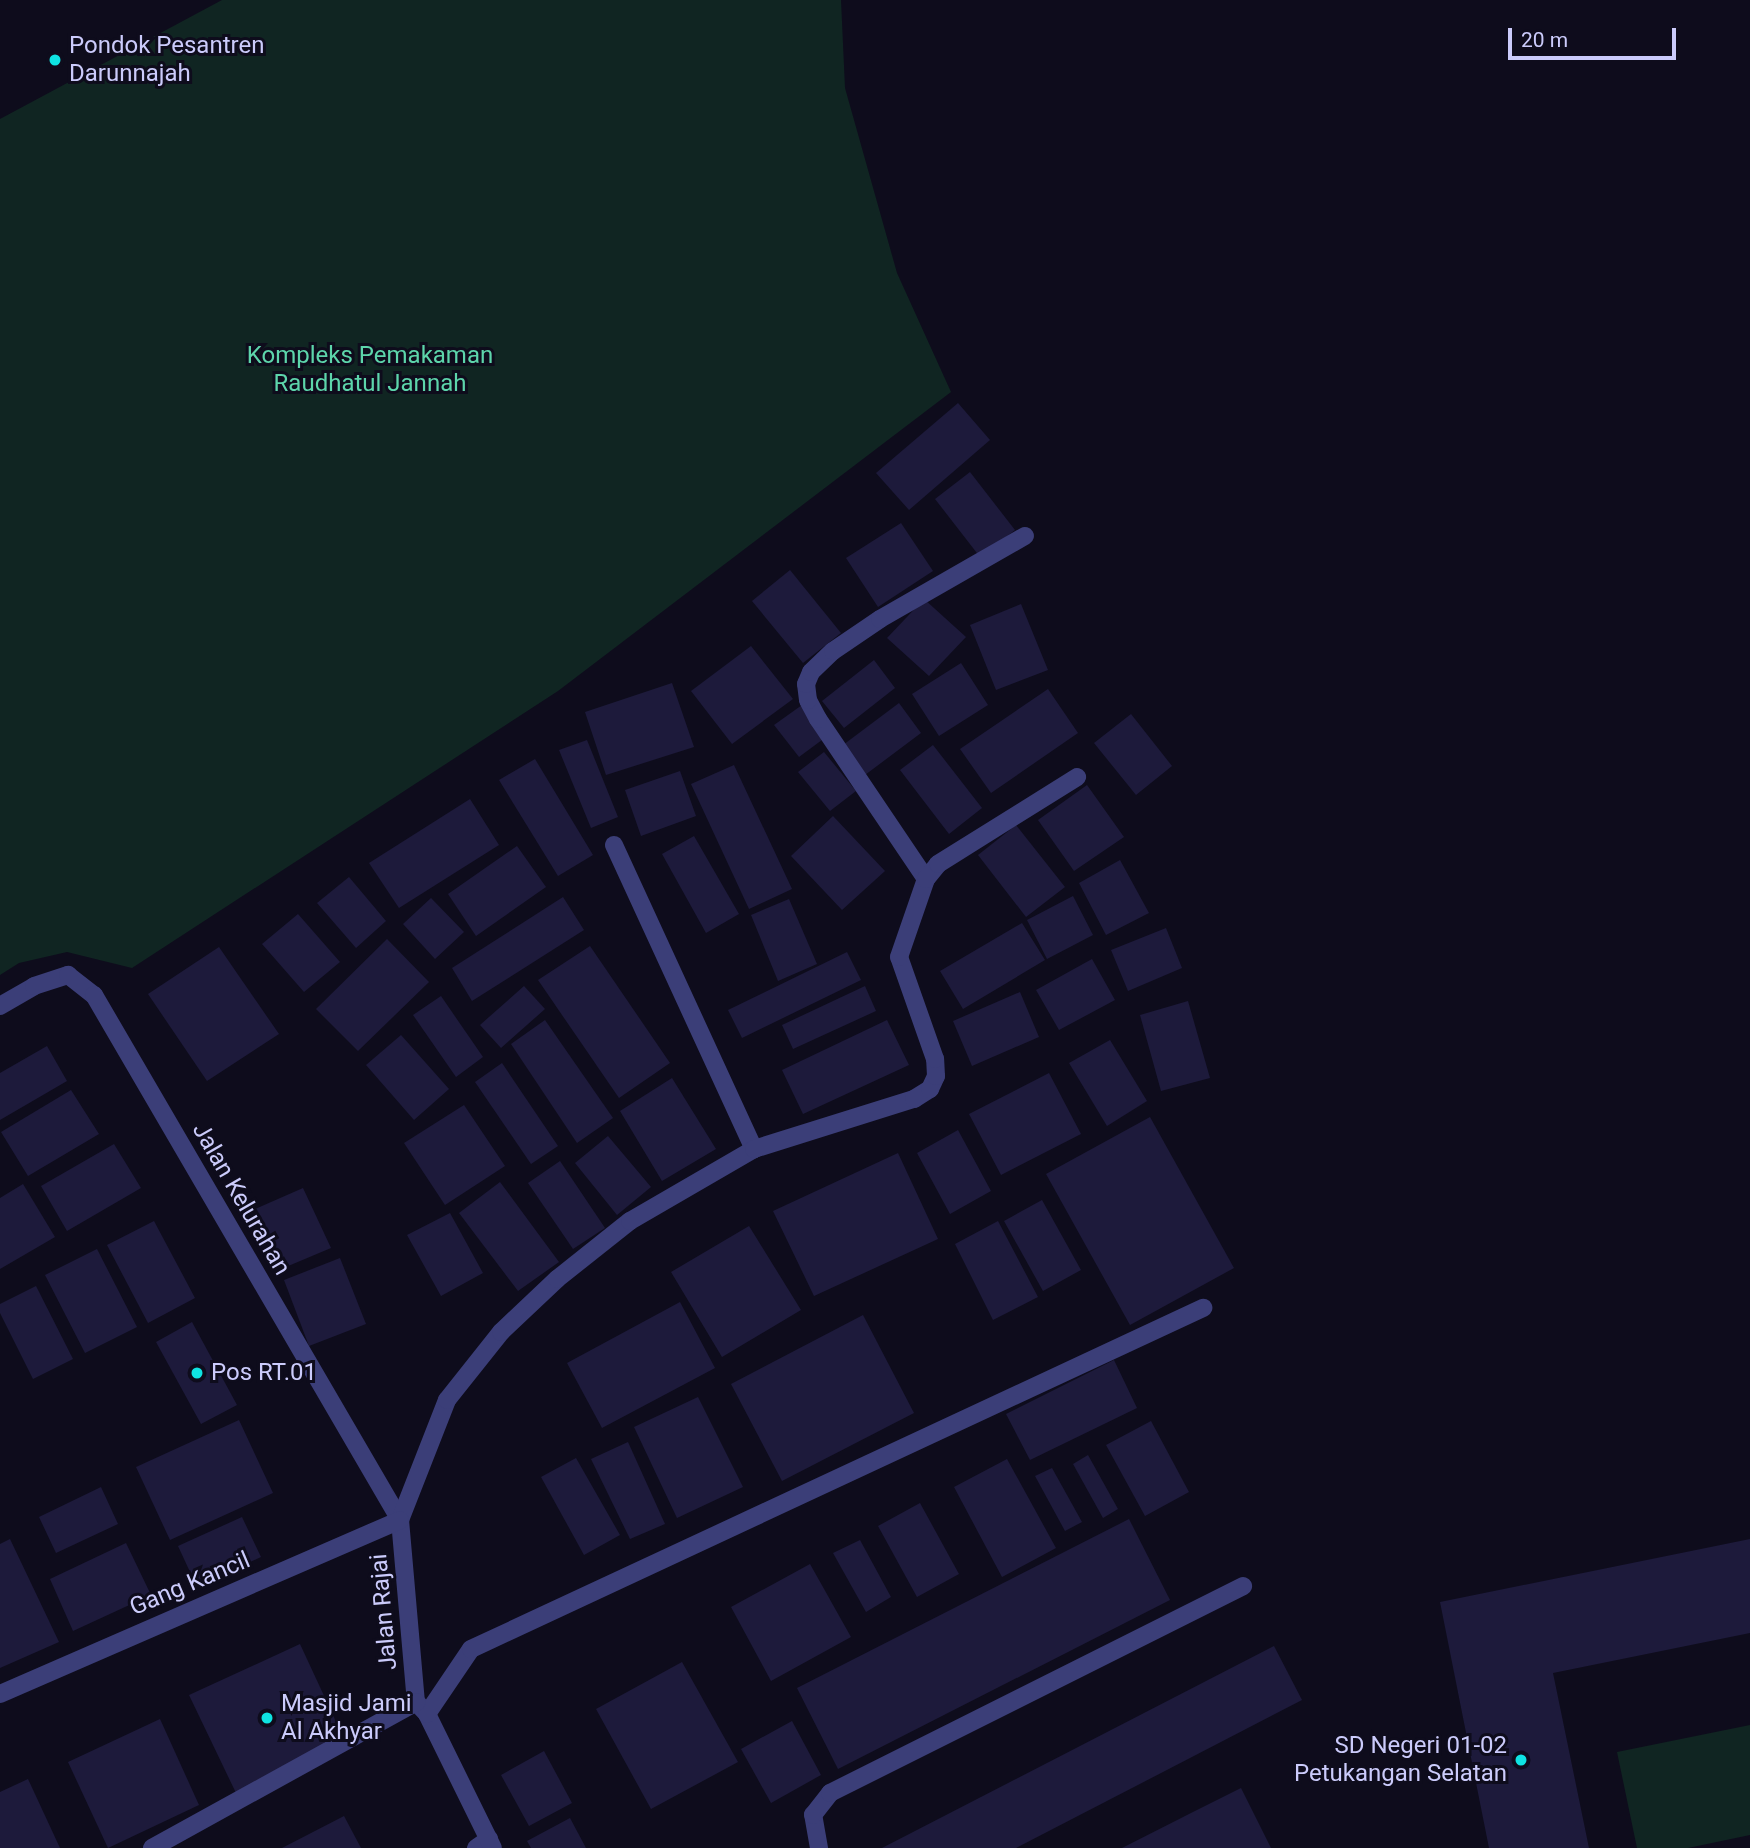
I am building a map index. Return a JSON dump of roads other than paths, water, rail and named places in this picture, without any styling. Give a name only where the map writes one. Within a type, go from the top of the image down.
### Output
[{"type":"street","points":[[926,879],[818,719],[808,700],[806,684],[811,672],[833,651],[861,632],[1025,536]]},
{"type":"street","points":[[400,1520],[447,1400],[501,1332],[556,1279],[630,1221],[754,1149],[914,1099],[930,1089],[936,1076],[935,1059],[899,957],[926,879],[938,864],[1077,777]]},
{"type":"street","points":[[614,845],[754,1149]]},
{"type":"street","name":"Jalan Kelurahan","points":[[0,1006],[34,986],[68,975],[94,995],[400,1520]]},
{"type":"street","points":[[152,1848],[421,1708],[471,1649],[1203,1308]]},
{"type":"street","name":"Gang Kancil","points":[[0,1694],[400,1520]]},
{"type":"street","name":"Jalan Rajai","points":[[400,1520],[421,1708],[486,1845]]},
{"type":"street","points":[[819,1848],[813,1815],[830,1793],[1243,1586]]},
{"type":"place","name":"Pondok Pesantren Darunnajah","points":[[55,60]]},
{"type":"place","name":"Pos RT.01","points":[[197,1373]]},
{"type":"place","name":"Masjid Jami Al Akhyar","points":[[267,1718]]},
{"type":"place","name":"SD Negeri 01-02 Petukangan Selatan","points":[[1521,1760]]},
{"type":"park label","name":"Kompleks Pemakaman Raudhatul Jannah","points":[[370,370]]}]
